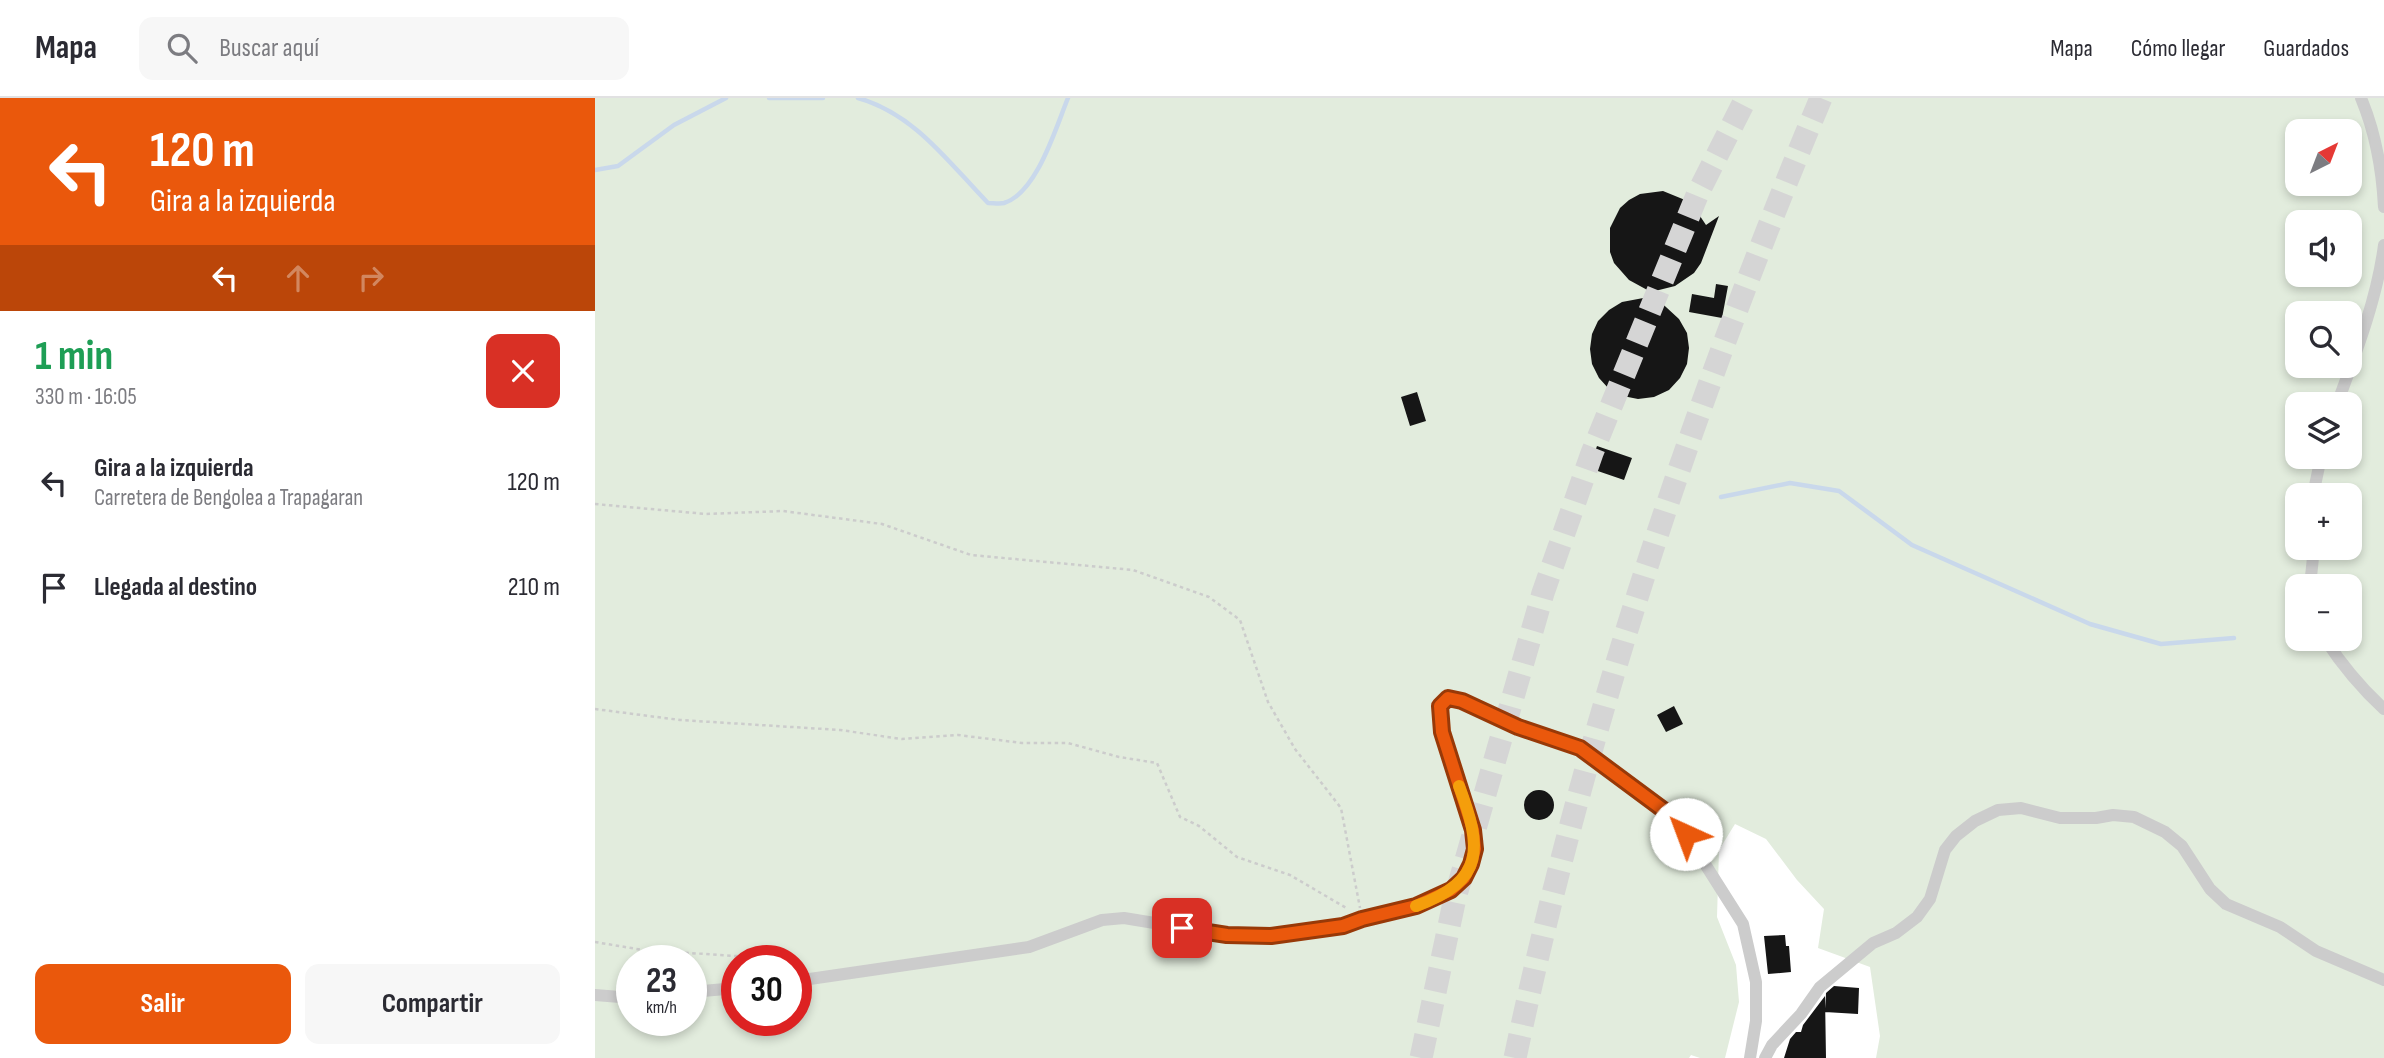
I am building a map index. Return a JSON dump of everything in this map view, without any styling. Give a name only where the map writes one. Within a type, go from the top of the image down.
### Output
[{"type":"street","points":[[2361,98],[2374,129],[2382,169],[2384,207]]},
{"type":"street","points":[[2340,392],[2366,319],[2384,245]]},
{"type":"street","points":[[2332,651],[2359,685],[2384,709]]},
{"type":"street","points":[[812,979],[1029,947],[1102,920],[1124,918],[1227,935],[1271,936],[1343,926],[1435,899],[1464,878],[1475,849],[1473,830],[1442,732],[1440,706],[1448,698],[1462,701],[1518,727],[1580,748],[1669,814],[1686,834],[1744,924],[1756,982],[1756,1021],[1750,1058]]},
{"type":"street","points":[[1765,1058],[1772,1045],[1801,1014],[1820,987],[1873,943],[1896,933],[1917,917],[1930,899],[1945,850],[1956,836],[1975,821],[1998,810],[2021,808],[2060,818],[2113,815],[2134,817],[2165,832],[2182,846],[2210,889],[2226,904],[2280,927],[2316,951],[2384,980]]},
{"type":"street","points":[[595,995],[616,997]]},
{"type":"path","points":[[595,504],[706,514],[783,511],[883,524],[971,555],[1133,569],[1209,597],[1240,620],[1268,702],[1295,749],[1341,808],[1362,919]]},
{"type":"path","points":[[595,709],[680,720],[841,730],[901,739],[958,734],[1022,743],[1068,743],[1119,757],[1157,763],[1180,817],[1199,826],[1237,858],[1290,875],[1327,895],[1362,919]]},
{"type":"path","points":[[595,942],[643,950],[721,955]]},
{"type":"green space","points":[[595,98],[2384,98],[2384,1058],[1876,1058],[1880,1036],[1870,967],[1818,948],[1824,909],[1797,880],[1766,839],[1735,824],[1719,850],[1717,917],[1736,965],[1739,1002],[1725,1058],[1700,1058],[1691,1055],[1689,1058],[595,1058]]},
{"type":"building","points":[[1663,191],[1694,207],[1706,225],[1719,216],[1701,263],[1694,273],[1675,286],[1651,292],[1629,280],[1614,263],[1610,252],[1610,228],[1620,208],[1629,200],[1640,194]]},
{"type":"building","points":[[1716,284],[1728,286],[1722,318],[1689,312],[1692,294],[1714,298]]},
{"type":"building","points":[[1654,296],[1679,319],[1687,333],[1687,364],[1680,378],[1669,390],[1654,397],[1638,399],[1623,396],[1609,389],[1592,364],[1592,334],[1598,321],[1622,302]]},
{"type":"building","points":[[1417,392],[1426,421],[1410,426],[1401,397]]},
{"type":"building","points":[[1597,446],[1632,458],[1624,480],[1589,468]]},
{"type":"building","points":[[1674,706],[1683,724],[1666,732],[1657,715]]},
{"type":"building","points":[[1539,790],[1550,794],[1554,805],[1550,816],[1539,820],[1528,816],[1524,805],[1528,794]]},
{"type":"building","points":[[1785,935],[1786,946],[1789,946],[1791,972],[1768,974],[1764,936]]},
{"type":"building","points":[[1834,986],[1859,988],[1858,1014],[1825,1012],[1826,993]]},
{"type":"building","points":[[1825,996],[1826,1058],[1784,1058],[1790,1039],[1796,1032],[1801,1032],[1803,1025]]},
{"type":"waterway","points":[[595,170],[618,166],[674,125],[726,98]]},
{"type":"waterway","points":[[769,98],[823,98]]},
{"type":"waterway","points":[[858,98],[878,105],[914,128],[945,156],[988,203],[1004,203],[1016,197],[1036,173],[1068,98]]},
{"type":"waterway","points":[[1721,497],[1790,483],[1839,491],[1912,545],[2090,624],[2161,644],[2234,638]]},
{"type":"tunnel","points":[[1421,1058],[1455,898],[1543,593],[1592,453],[1698,193],[1746,98]]},
{"type":"tunnel","points":[[1515,1058],[1574,813],[1645,571],[1728,333],[1821,98]]},
{"type":"slow traffic","points":[[1416,906],[1451,890],[1464,878],[1471,864],[1475,849],[1473,830],[1459,786]]},
{"type":"route","points":[[1182,928],[1227,935],[1271,936],[1343,926],[1416,906],[1451,890],[1464,878],[1475,849],[1469,812],[1442,732],[1440,706],[1448,698],[1462,701],[1518,727],[1580,748],[1669,814],[1686,834]]}]
